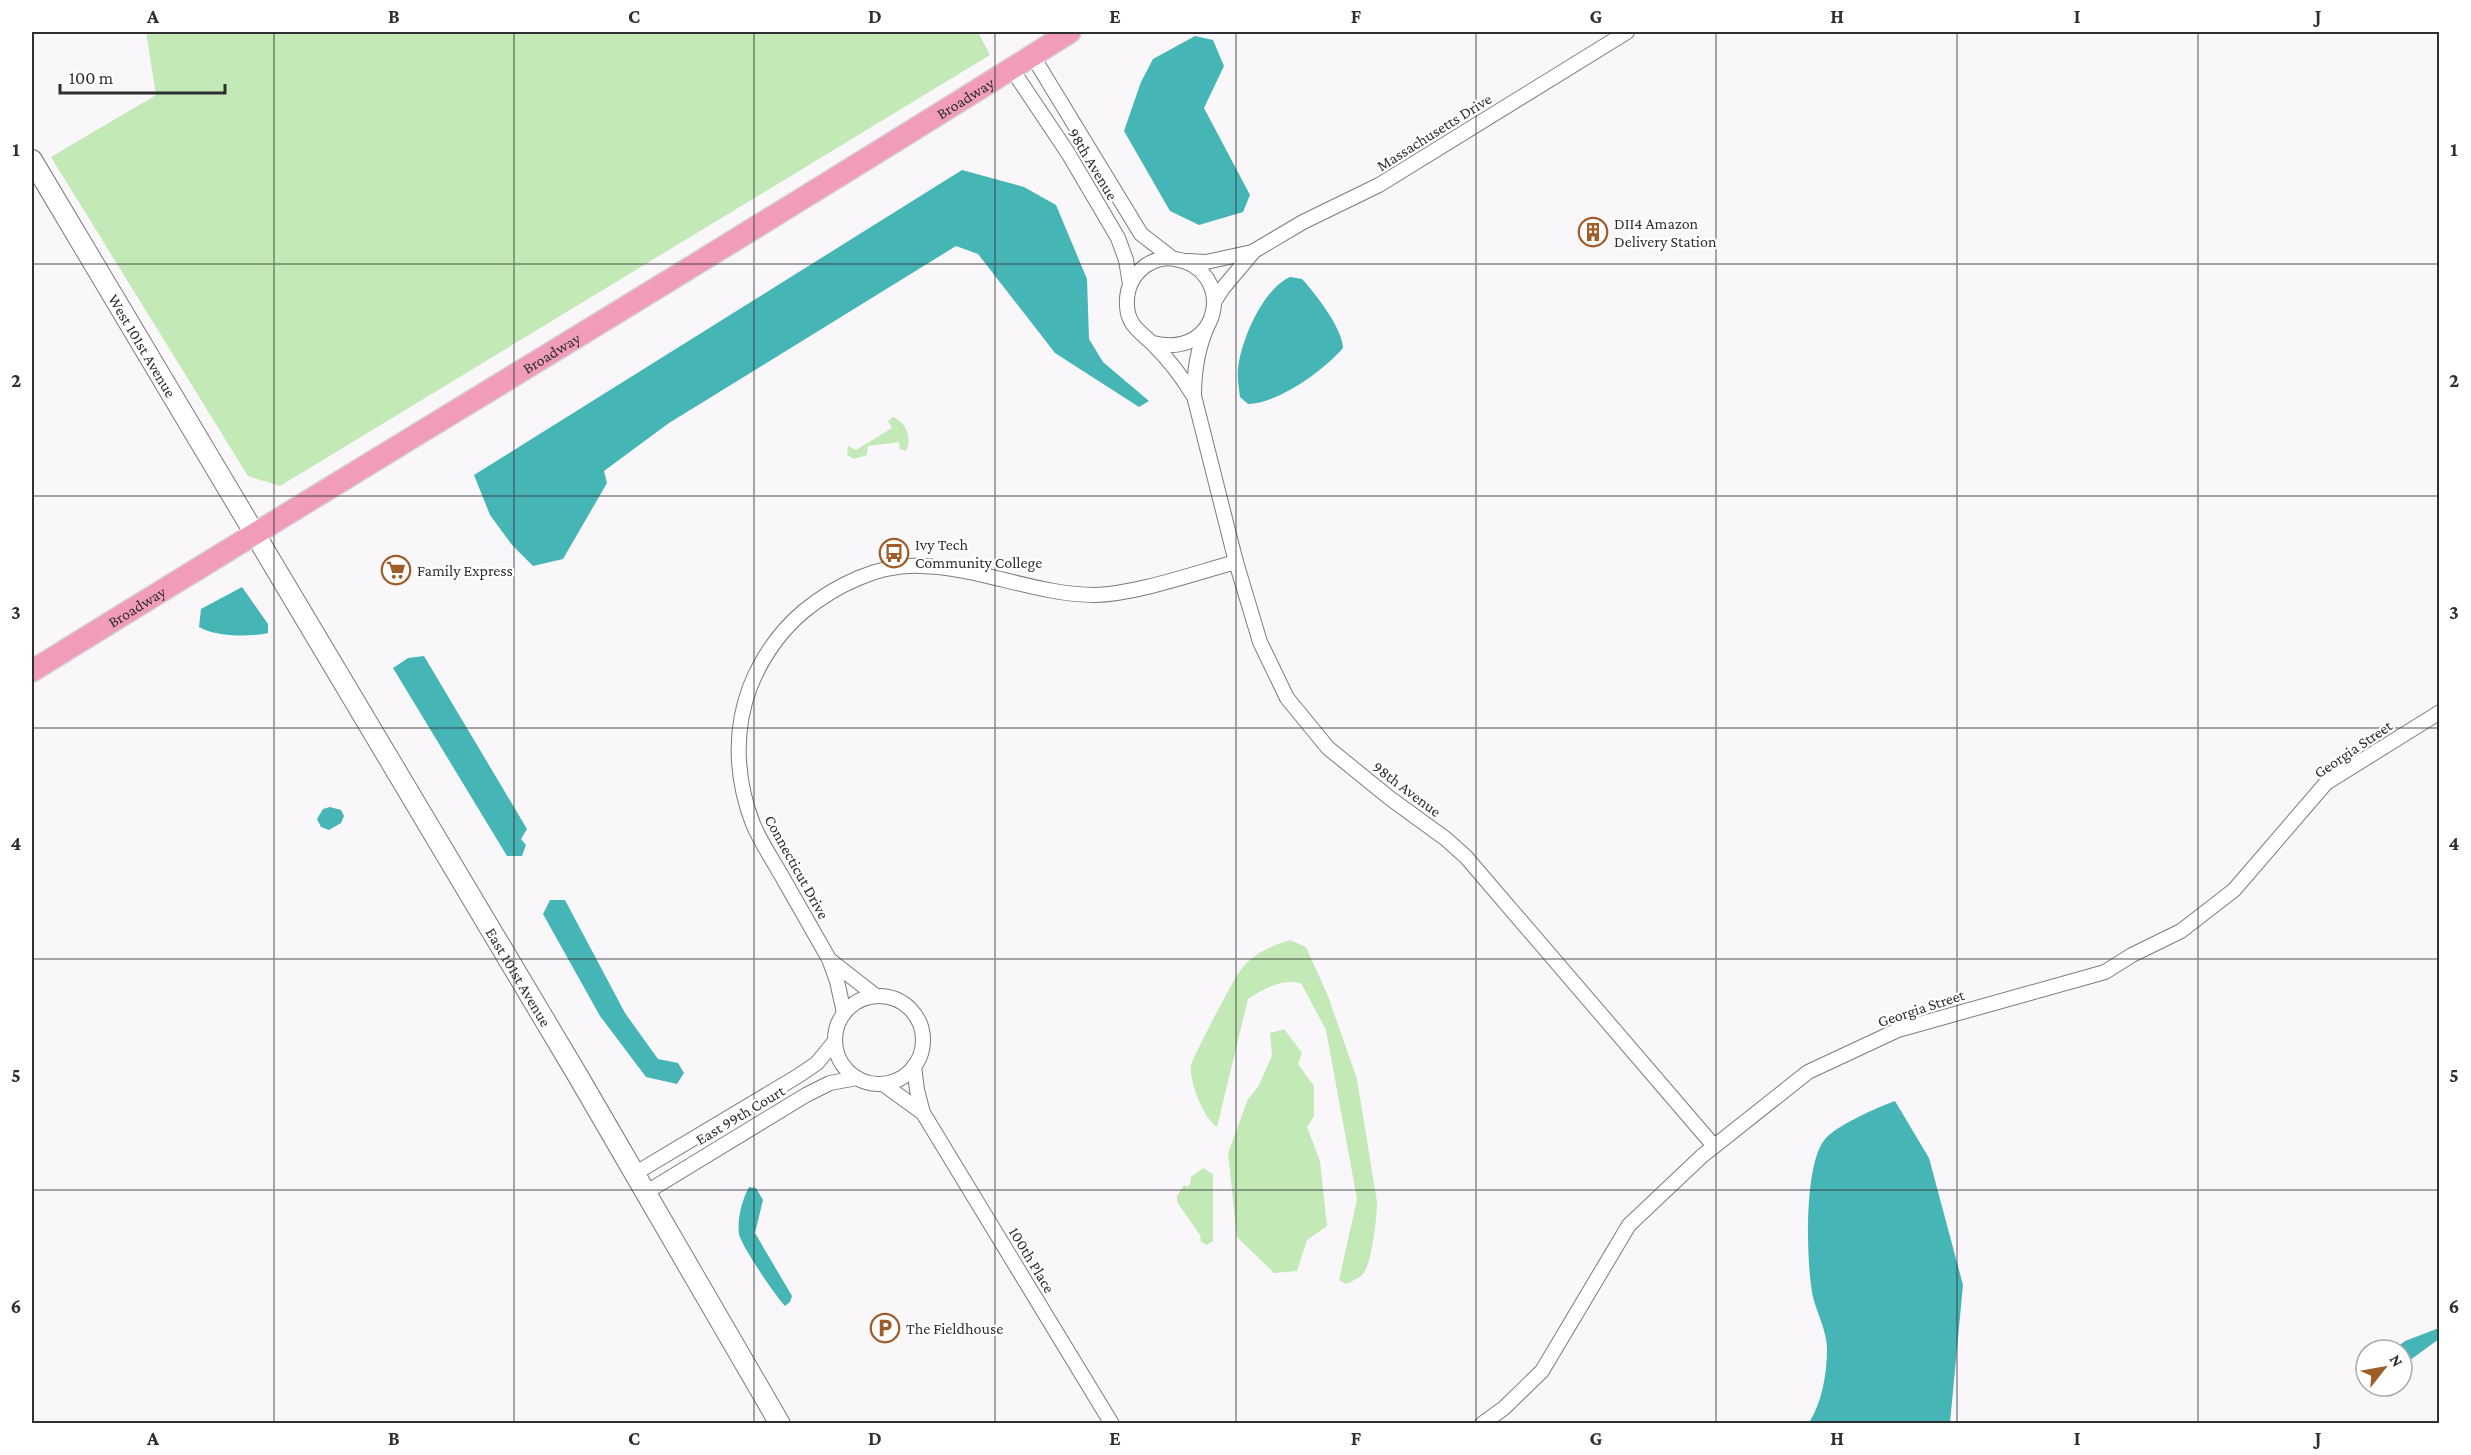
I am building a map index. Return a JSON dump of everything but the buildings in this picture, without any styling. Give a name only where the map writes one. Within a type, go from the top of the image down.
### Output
[{"type":"main road","name":"Broadway","points":[[32,671],[253,533],[814,192],[1070,32]]},
{"type":"street","name":"Massachusetts Drive","points":[[1254,251],[1303,222],[1379,185],[1627,32]]},
{"type":"street","name":"98th Avenue","points":[[1032,55],[1141,234],[1178,259],[1196,267],[1206,276],[1212,288],[1213,315],[1199,346],[1194,375],[1194,396],[1236,562],[1260,642],[1287,698],[1328,748],[1466,857],[1714,1146]]},
{"type":"street","name":"98th Avenue","points":[[1011,68],[1068,153],[1118,237],[1126,260],[1130,284],[1126,298],[1127,312],[1132,325],[1141,336],[1153,343],[1181,375],[1194,396]]},
{"type":"street","name":"West 101st Avenue","points":[[32,160],[253,533]]},
{"type":"street","points":[[1130,284],[1137,273],[1147,265],[1159,260],[1178,259],[1206,262],[1254,251]]},
{"type":"street","points":[[1214,302],[1254,251]]},
{"type":"street","points":[[1153,343],[1168,347],[1183,345],[1196,338],[1207,327]]},
{"type":"street","name":"East 101st Avenue","points":[[253,533],[645,1192],[780,1424]]},
{"type":"street","name":"Connecticut Drive","points":[[844,1013],[837,981],[829,959],[754,826],[742,787],[738,749],[742,709],[759,665],[786,626],[816,601],[854,579],[881,571],[919,566],[988,574],[1014,583],[1095,595],[1124,591],[1236,562]]},
{"type":"street","name":"Georgia Street","points":[[1482,1424],[1504,1408],[1542,1371],[1629,1225],[1714,1146],[1808,1072],[1898,1030],[2105,972],[2132,955],[2181,931],[2234,890],[2326,783],[2439,712]]},
{"type":"street","name":"Connecticut Drive","points":[[829,959],[876,996]]},
{"type":"street","points":[[876,996],[892,998],[907,1006],[917,1019],[922,1034],[921,1051],[914,1066],[906,1075],[883,1084],[870,1083],[857,1078],[845,1069],[838,1056],[835,1041],[837,1026],[844,1013],[858,1001],[876,996]]},
{"type":"street","name":"East 99th Court","points":[[634,1174],[798,1076],[817,1063],[835,1041]]},
{"type":"street","name":"100th Place","points":[[914,1066],[923,1113],[1112,1424]]},
{"type":"street","name":"East 99th Court","points":[[645,1192],[806,1095],[830,1083],[857,1078]]},
{"type":"street","name":"100th Place","points":[[883,1084],[923,1113]]},
{"type":"green space","points":[[146,32],[978,32],[990,55],[280,486],[248,476],[51,157],[156,95]]},
{"type":"green space","points":[[893,417],[902,423],[907,431],[909,441],[906,451],[900,449],[899,442],[868,446],[867,455],[854,459],[847,455],[848,446],[856,450],[892,428],[888,421]]},
{"type":"green space","points":[[1290,940],[1306,947],[1328,996],[1357,1079],[1377,1209],[1366,1269],[1355,1280],[1346,1284],[1339,1280],[1357,1199],[1326,1030],[1301,983],[1279,983],[1248,999],[1217,1127],[1202,1108],[1192,1080],[1193,1060],[1240,971],[1262,951]]},
{"type":"green space","points":[[1284,1029],[1302,1053],[1298,1064],[1314,1086],[1314,1116],[1307,1127],[1320,1161],[1327,1226],[1307,1240],[1297,1271],[1274,1273],[1237,1237],[1228,1153],[1248,1099],[1258,1087],[1272,1056],[1270,1033]]},
{"type":"green space","points":[[1203,1168],[1213,1174],[1213,1241],[1207,1245],[1201,1242],[1200,1235],[1177,1202],[1177,1196],[1184,1185],[1187,1187],[1191,1177]]},
{"type":"water","points":[[1195,36],[1213,40],[1224,66],[1204,108],[1250,195],[1243,212],[1199,225],[1170,211],[1124,131],[1141,82],[1153,59]]},
{"type":"water","points":[[962,170],[1024,187],[1056,205],[1087,279],[1089,339],[1103,362],[1149,401],[1139,407],[1055,353],[978,254],[956,246],[669,423],[604,471],[607,483],[563,559],[533,566],[512,545],[490,515],[474,475]]},
{"type":"water","points":[[1290,277],[1302,279],[1321,302],[1338,331],[1343,348],[1300,384],[1273,398],[1248,404],[1240,397],[1238,379],[1244,344],[1262,304],[1280,283]]},
{"type":"water","points":[[242,587],[268,624],[268,633],[233,635],[214,633],[199,627],[201,609]]},
{"type":"water","points":[[424,656],[527,829],[521,839],[526,845],[522,856],[507,856],[393,668],[408,658]]},
{"type":"water","points":[[330,807],[341,810],[344,816],[341,823],[329,830],[321,827],[317,819],[323,809]]},
{"type":"water","points":[[550,900],[565,900],[625,1013],[658,1059],[678,1063],[684,1073],[677,1084],[646,1077],[600,1016],[543,914]]},
{"type":"water","points":[[1895,1101],[1929,1158],[1963,1285],[1950,1423],[1809,1423],[1823,1387],[1827,1349],[1824,1329],[1813,1297],[1809,1262],[1808,1213],[1814,1167],[1819,1149],[1833,1132],[1860,1116]]},
{"type":"water","points":[[749,1187],[756,1188],[763,1200],[755,1233],[792,1296],[790,1302],[785,1306],[759,1271],[739,1234],[741,1210]]},
{"type":"water","points":[[2439,1328],[2439,1339],[2414,1357],[2413,1338]]},
{"type":"place","name":"DII4 Amazon Delivery Station","points":[[1593,232]]},
{"type":"place","name":"Ivy Tech Community College","points":[[894,553]]},
{"type":"place","name":"Family Express","points":[[396,570]]},
{"type":"place","name":"The Fieldhouse","points":[[885,1328]]}]
